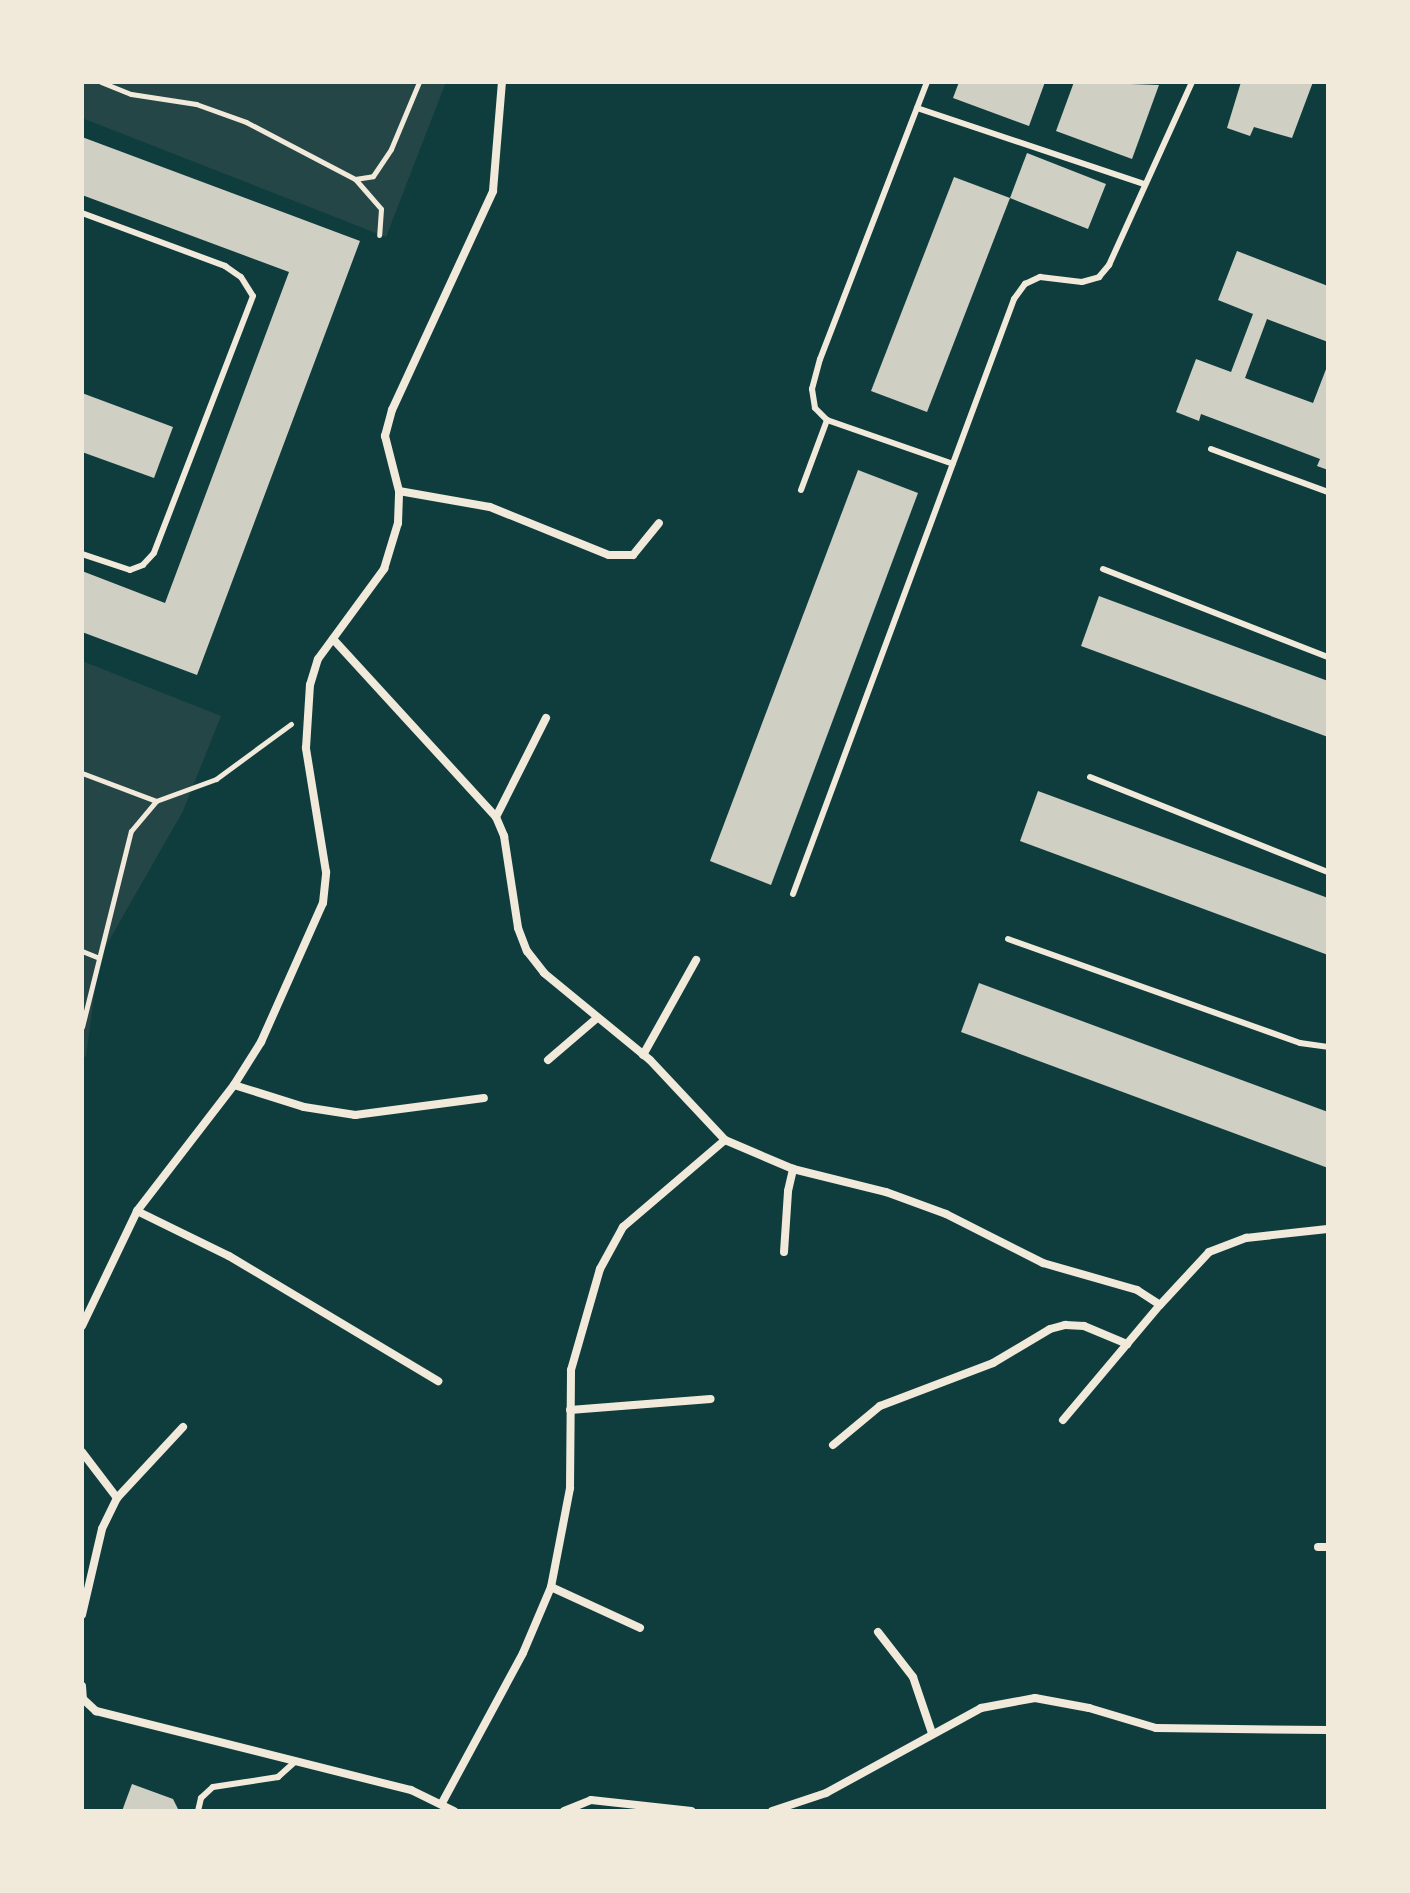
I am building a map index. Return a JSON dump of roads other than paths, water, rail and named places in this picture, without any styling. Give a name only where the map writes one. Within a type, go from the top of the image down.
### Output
[{"type":"street","points":[[82,1326],[137,1211],[234,1085],[261,1042],[323,903],[326,872],[306,748],[310,685],[318,659],[384,569],[398,523],[399,491],[385,436],[392,410],[493,191],[502,82]]},
{"type":"street","points":[[399,491],[490,507],[609,555],[633,555],[659,523]]},
{"type":"street","points":[[333,639],[496,817],[504,836],[518,928],[527,951],[544,973],[643,1055],[725,1140],[793,1169],[886,1192],[946,1214],[1043,1263],[1126,1286],[1160,1305]]},
{"type":"street","points":[[496,817],[546,718]]},
{"type":"street","points":[[643,1055],[696,960]]},
{"type":"street","points":[[548,1060],[597,1018]]},
{"type":"street","points":[[234,1085],[304,1107],[355,1115],[484,1098]]},
{"type":"street","points":[[442,1803],[523,1653],[551,1587],[570,1488],[571,1370],[577,1343],[611,1244],[623,1227],[725,1140]]},
{"type":"street","points":[[784,1252],[788,1191],[793,1169]]},
{"type":"street","points":[[137,1211],[229,1256],[438,1381]]},
{"type":"street","points":[[1063,1420],[1209,1252],[1246,1238],[1328,1229]]},
{"type":"street","points":[[833,1445],[880,1406],[993,1363],[1050,1329],[1065,1325],[1084,1326],[1127,1344]]},
{"type":"street","points":[[570,1410],[711,1399]]},
{"type":"street","points":[[82,1615],[102,1529],[117,1498],[183,1427]]},
{"type":"street","points":[[82,1452],[117,1498]]},
{"type":"street","points":[[551,1587],[640,1628]]},
{"type":"street","points":[[878,1632],[913,1677],[932,1733]]},
{"type":"street","points":[[82,1686],[83,1699],[96,1711],[411,1790],[454,1811]]},
{"type":"street","points":[[772,1811],[826,1793],[981,1708],[1035,1698],[1089,1708],[1156,1728],[1328,1730]]},
{"type":"street","points":[[564,1811],[591,1800],[691,1811]]},
{"type":"lane","points":[[927,82],[820,359],[812,389],[815,408],[827,420],[953,464]]},
{"type":"lane","points":[[793,894],[1014,299],[1025,284],[1040,277],[1082,282],[1099,277],[1109,265],[1192,82]]},
{"type":"lane","points":[[917,108],[1144,184]]},
{"type":"lane","points":[[82,213],[225,266],[241,277],[253,296],[154,553],[143,565],[130,570],[82,554]]},
{"type":"lane","points":[[801,490],[827,420]]},
{"type":"lane","points":[[1211,449],[1328,492]]},
{"type":"lane","points":[[1103,569],[1328,657]]},
{"type":"lane","points":[[1090,777],[1328,872]]},
{"type":"lane","points":[[1008,939],[1300,1043],[1328,1047]]},
{"type":"lane","points":[[198,1811],[201,1798],[213,1787],[278,1777],[296,1761]]}]
